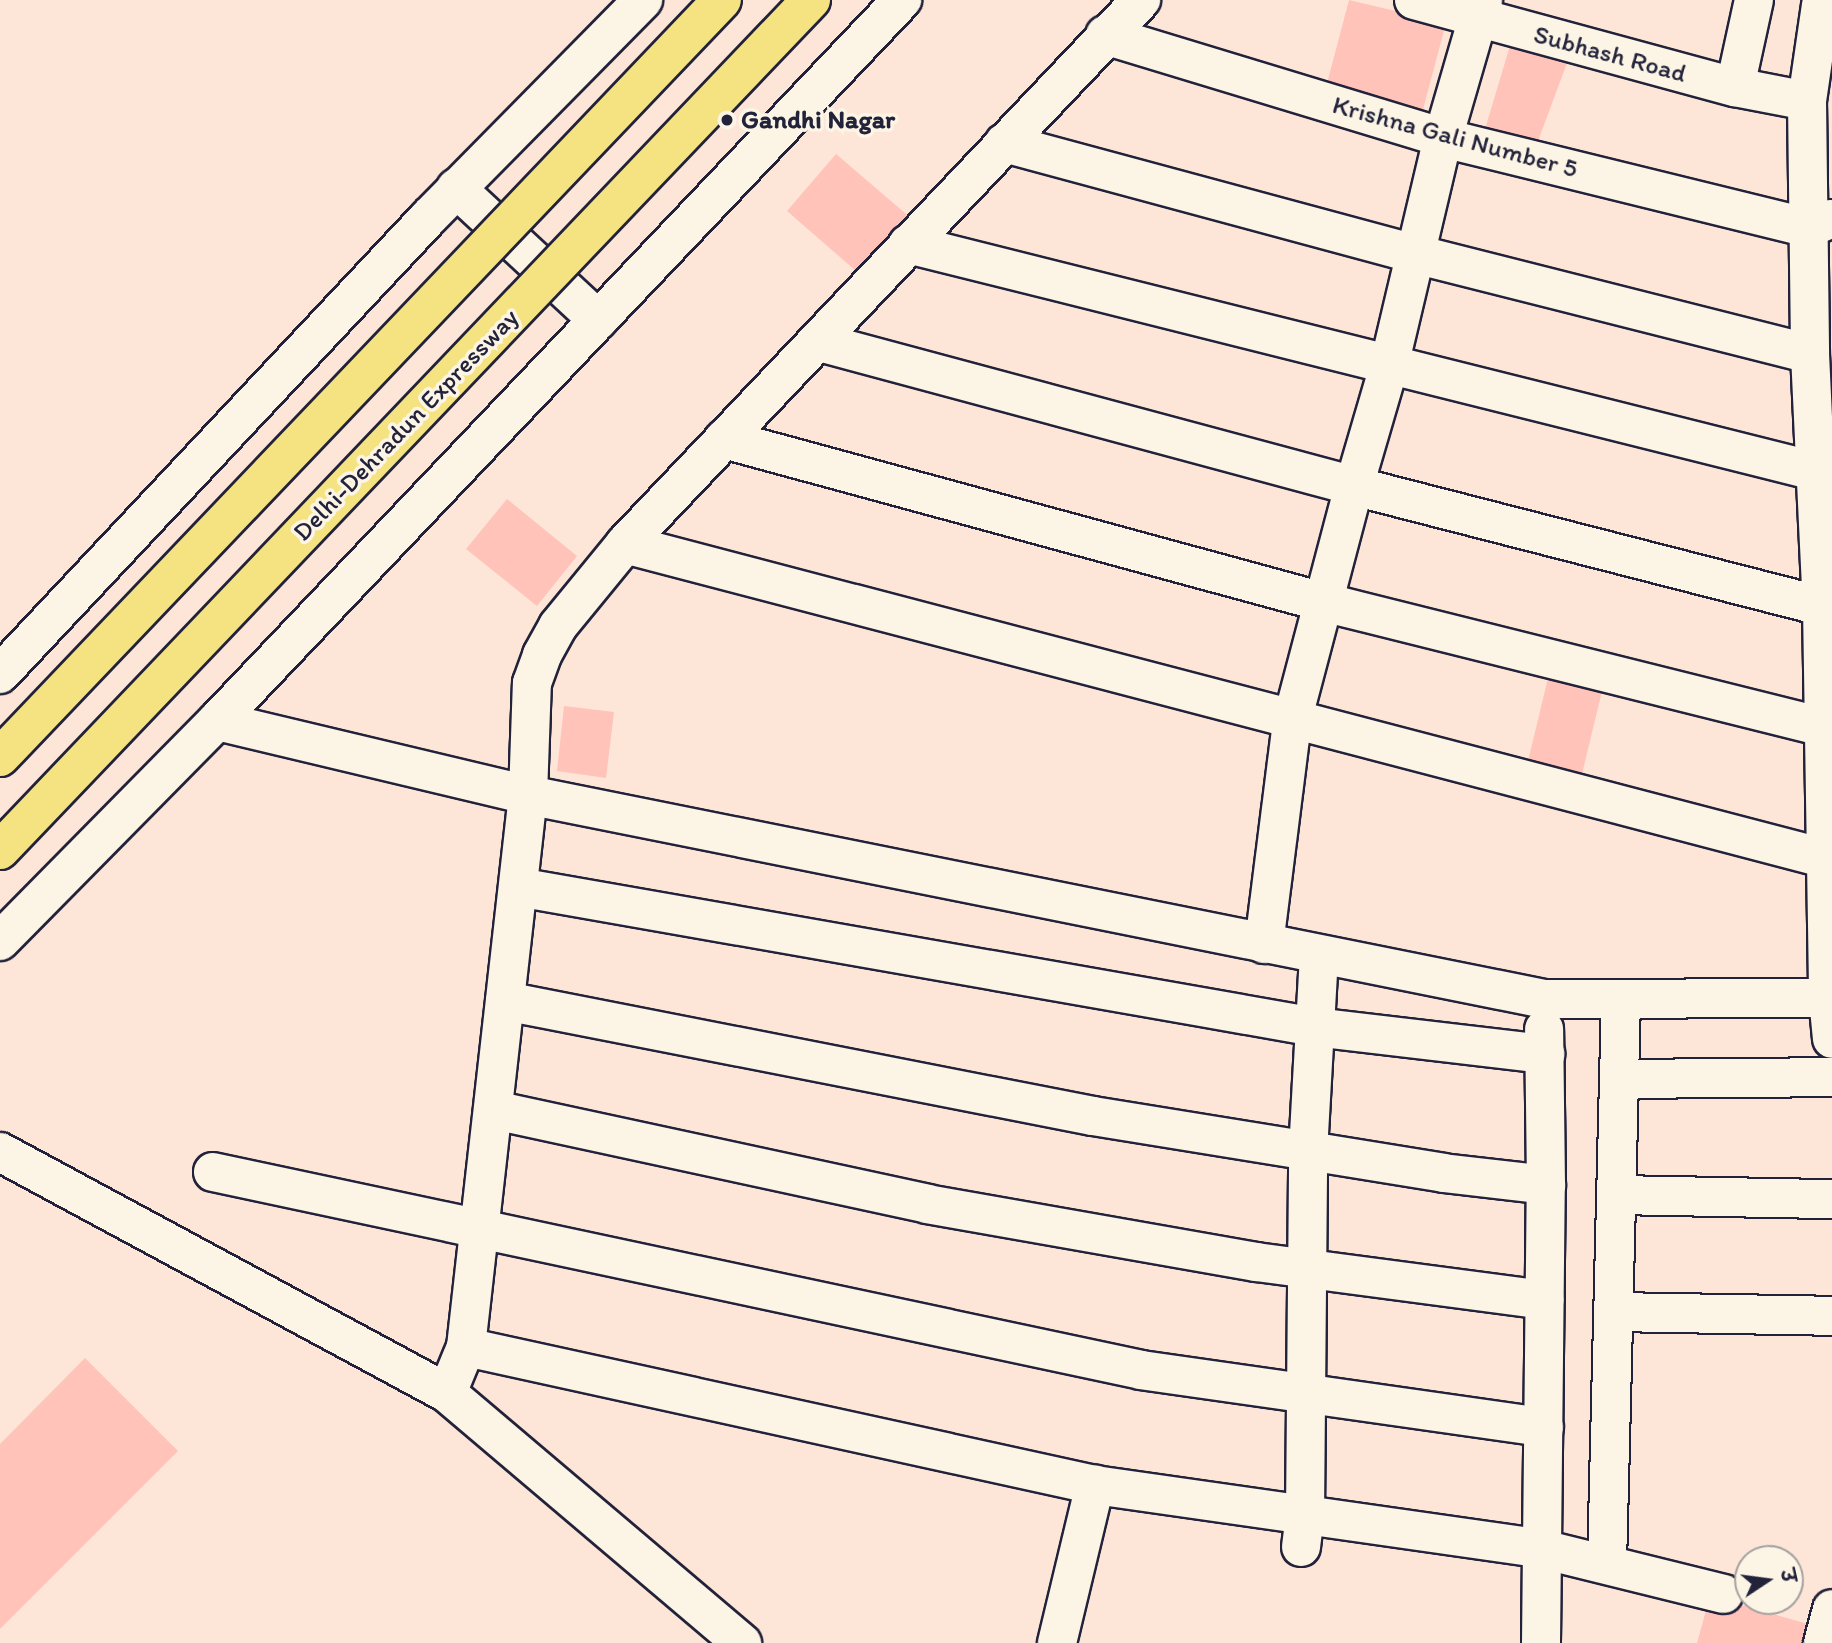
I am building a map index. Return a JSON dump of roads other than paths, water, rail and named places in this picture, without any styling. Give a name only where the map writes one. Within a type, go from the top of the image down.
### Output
[{"type":"highway","points":[[0,757],[722,0]]},
{"type":"highway","name":"Delhi-Dehradun Expressway","points":[[0,850],[811,0]]},
{"type":"street","points":[[0,674],[457,188],[643,0]]},
{"type":"street","points":[[0,941],[217,721],[902,0]]},
{"type":"street","points":[[447,1393],[466,1347],[528,795],[532,683],[542,655],[558,626],[625,544],[1141,0]]},
{"type":"street","name":"Subhash Road","points":[[1415,0],[1481,9],[1735,87],[1807,101]]},
{"type":"street","points":[[1735,87],[1755,0]]},
{"type":"street","points":[[1821,5],[1807,101],[1821,223],[1810,354],[1822,606],[1828,998],[1832,1039]]},
{"type":"street","points":[[1264,944],[1292,721],[1354,486],[1389,366],[1443,138],[1481,9]]},
{"type":"street","name":"Krishna Gali Number 5","points":[[1105,36],[1443,138],[1821,223]]},
{"type":"street","points":[[1004,143],[1415,254],[1810,354]]},
{"type":"street","points":[[457,188],[598,320]]},
{"type":"street","points":[[908,244],[1815,471]]},
{"type":"street","points":[[819,342],[1354,486],[1822,606]]},
{"type":"street","points":[[724,439],[1323,602],[1823,727]]},
{"type":"street","points":[[625,544],[1292,721],[1827,859]]},
{"type":"street","points":[[217,721],[528,795],[1544,999],[1621,1001],[1828,998]]},
{"type":"street","points":[[518,887],[1315,1027],[1545,1054]]},
{"type":"street","points":[[1303,1532],[1308,1152],[1319,955]]},
{"type":"street","points":[[1541,1643],[1546,1185],[1544,999]]},
{"type":"street","points":[[1607,1564],[1621,1001]]},
{"type":"street","points":[[505,1002],[1093,1116],[1444,1173],[1546,1185]]},
{"type":"street","points":[[1619,1079],[1832,1077]]},
{"type":"street","points":[[494,1110],[927,1204],[1306,1270],[1545,1300]]},
{"type":"street","points":[[0,1152],[447,1393],[742,1643]]},
{"type":"street","points":[[213,1172],[1141,1370],[1305,1391],[1544,1427]]},
{"type":"street","points":[[1616,1195],[1832,1199]]},
{"type":"street","points":[[1613,1312],[1832,1316]]},
{"type":"street","points":[[466,1347],[1303,1532],[1542,1549],[1724,1594]]},
{"type":"street","points":[[1057,1643],[1095,1485]]},
{"type":"street","points":[[1823,1643],[1832,1609]]},
{"type":"place","name":"Gandhi Nagar","points":[[727,120]]}]
